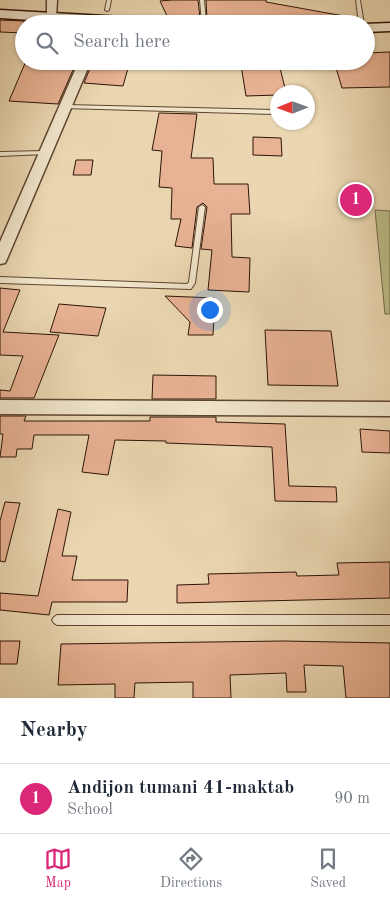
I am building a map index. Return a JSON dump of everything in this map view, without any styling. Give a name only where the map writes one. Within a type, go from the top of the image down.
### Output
[{"type":"main road","points":[[0,14],[26,15]]},
{"type":"main road","points":[[375,28],[390,27]]},
{"type":"street","points":[[52,0],[52,15]]},
{"type":"street","points":[[0,259],[81,70]]},
{"type":"street","points":[[0,407],[390,409]]},
{"type":"lane","points":[[104,15],[109,0]]},
{"type":"lane","points":[[202,0],[203,15]]},
{"type":"lane","points":[[358,0],[360,15]]},
{"type":"lane","points":[[66,107],[270,112]]},
{"type":"lane","points":[[0,154],[44,153]]},
{"type":"lane","points":[[0,280],[189,287],[192,283],[202,208]]},
{"type":"lane","points":[[56,620],[390,620]]},
{"type":"green space","points":[[375,210],[390,211],[390,314],[385,314]]},
{"type":"building","points":[[198,0],[200,15],[167,15],[160,1]]},
{"type":"building","points":[[206,0],[266,0],[266,2],[338,15],[207,15]]},
{"type":"building","points":[[0,20],[15,21],[15,33],[0,32]]},
{"type":"building","points":[[390,52],[390,87],[342,88],[337,70],[375,70],[375,53]]},
{"type":"building","points":[[22,70],[73,70],[58,104],[9,101]]},
{"type":"building","points":[[89,70],[127,70],[123,86],[84,83]]},
{"type":"building","points":[[242,70],[280,70],[284,85],[270,85],[270,95],[246,96]]},
{"type":"building","points":[[159,113],[197,114],[191,158],[213,158],[214,184],[248,184],[250,214],[231,214],[232,257],[250,258],[249,292],[208,290],[212,250],[201,249],[207,207],[203,203],[197,207],[192,248],[175,246],[181,219],[171,219],[172,188],[159,187],[162,151],[152,150]]},
{"type":"building","points":[[253,137],[281,138],[282,156],[253,155]]},
{"type":"building","points":[[76,160],[93,160],[91,175],[73,175]]},
{"type":"building","points":[[0,288],[20,290],[3,332],[59,335],[34,398],[0,398],[0,390],[10,391],[23,356],[0,355]]},
{"type":"building","points":[[165,296],[215,298],[213,335],[188,335],[190,322]]},
{"type":"building","points":[[59,304],[106,308],[98,336],[50,332]]},
{"type":"building","points":[[265,330],[331,331],[338,386],[268,385]]},
{"type":"building","points":[[153,375],[216,376],[216,399],[152,399]]},
{"type":"building","points":[[0,416],[26,416],[24,421],[150,421],[150,417],[216,417],[216,422],[285,424],[289,486],[336,487],[337,502],[275,501],[272,447],[115,440],[108,475],[82,472],[89,435],[34,435],[32,449],[17,449],[16,457],[0,457],[3,434],[0,434]]},
{"type":"building","points":[[360,429],[390,431],[390,453],[362,452]]},
{"type":"building","points":[[5,502],[20,503],[5,562],[0,561],[0,521]]},
{"type":"building","points":[[58,509],[71,512],[62,556],[77,556],[72,580],[128,580],[127,602],[52,602],[49,615],[0,610],[0,593],[38,596]]},
{"type":"building","points":[[390,562],[390,598],[177,603],[177,585],[209,584],[208,574],[296,572],[297,576],[339,575],[337,563]]},
{"type":"building","points":[[0,641],[20,641],[17,664],[0,664]]},
{"type":"building","points":[[284,641],[390,643],[390,698],[346,698],[343,666],[304,665],[306,692],[287,692],[286,673],[230,675],[231,698],[193,698],[193,682],[135,683],[134,698],[115,698],[115,684],[58,685],[61,644]]},
{"type":"place","name":"Andijon tumani 41-maktab","points":[[356,200]]}]
